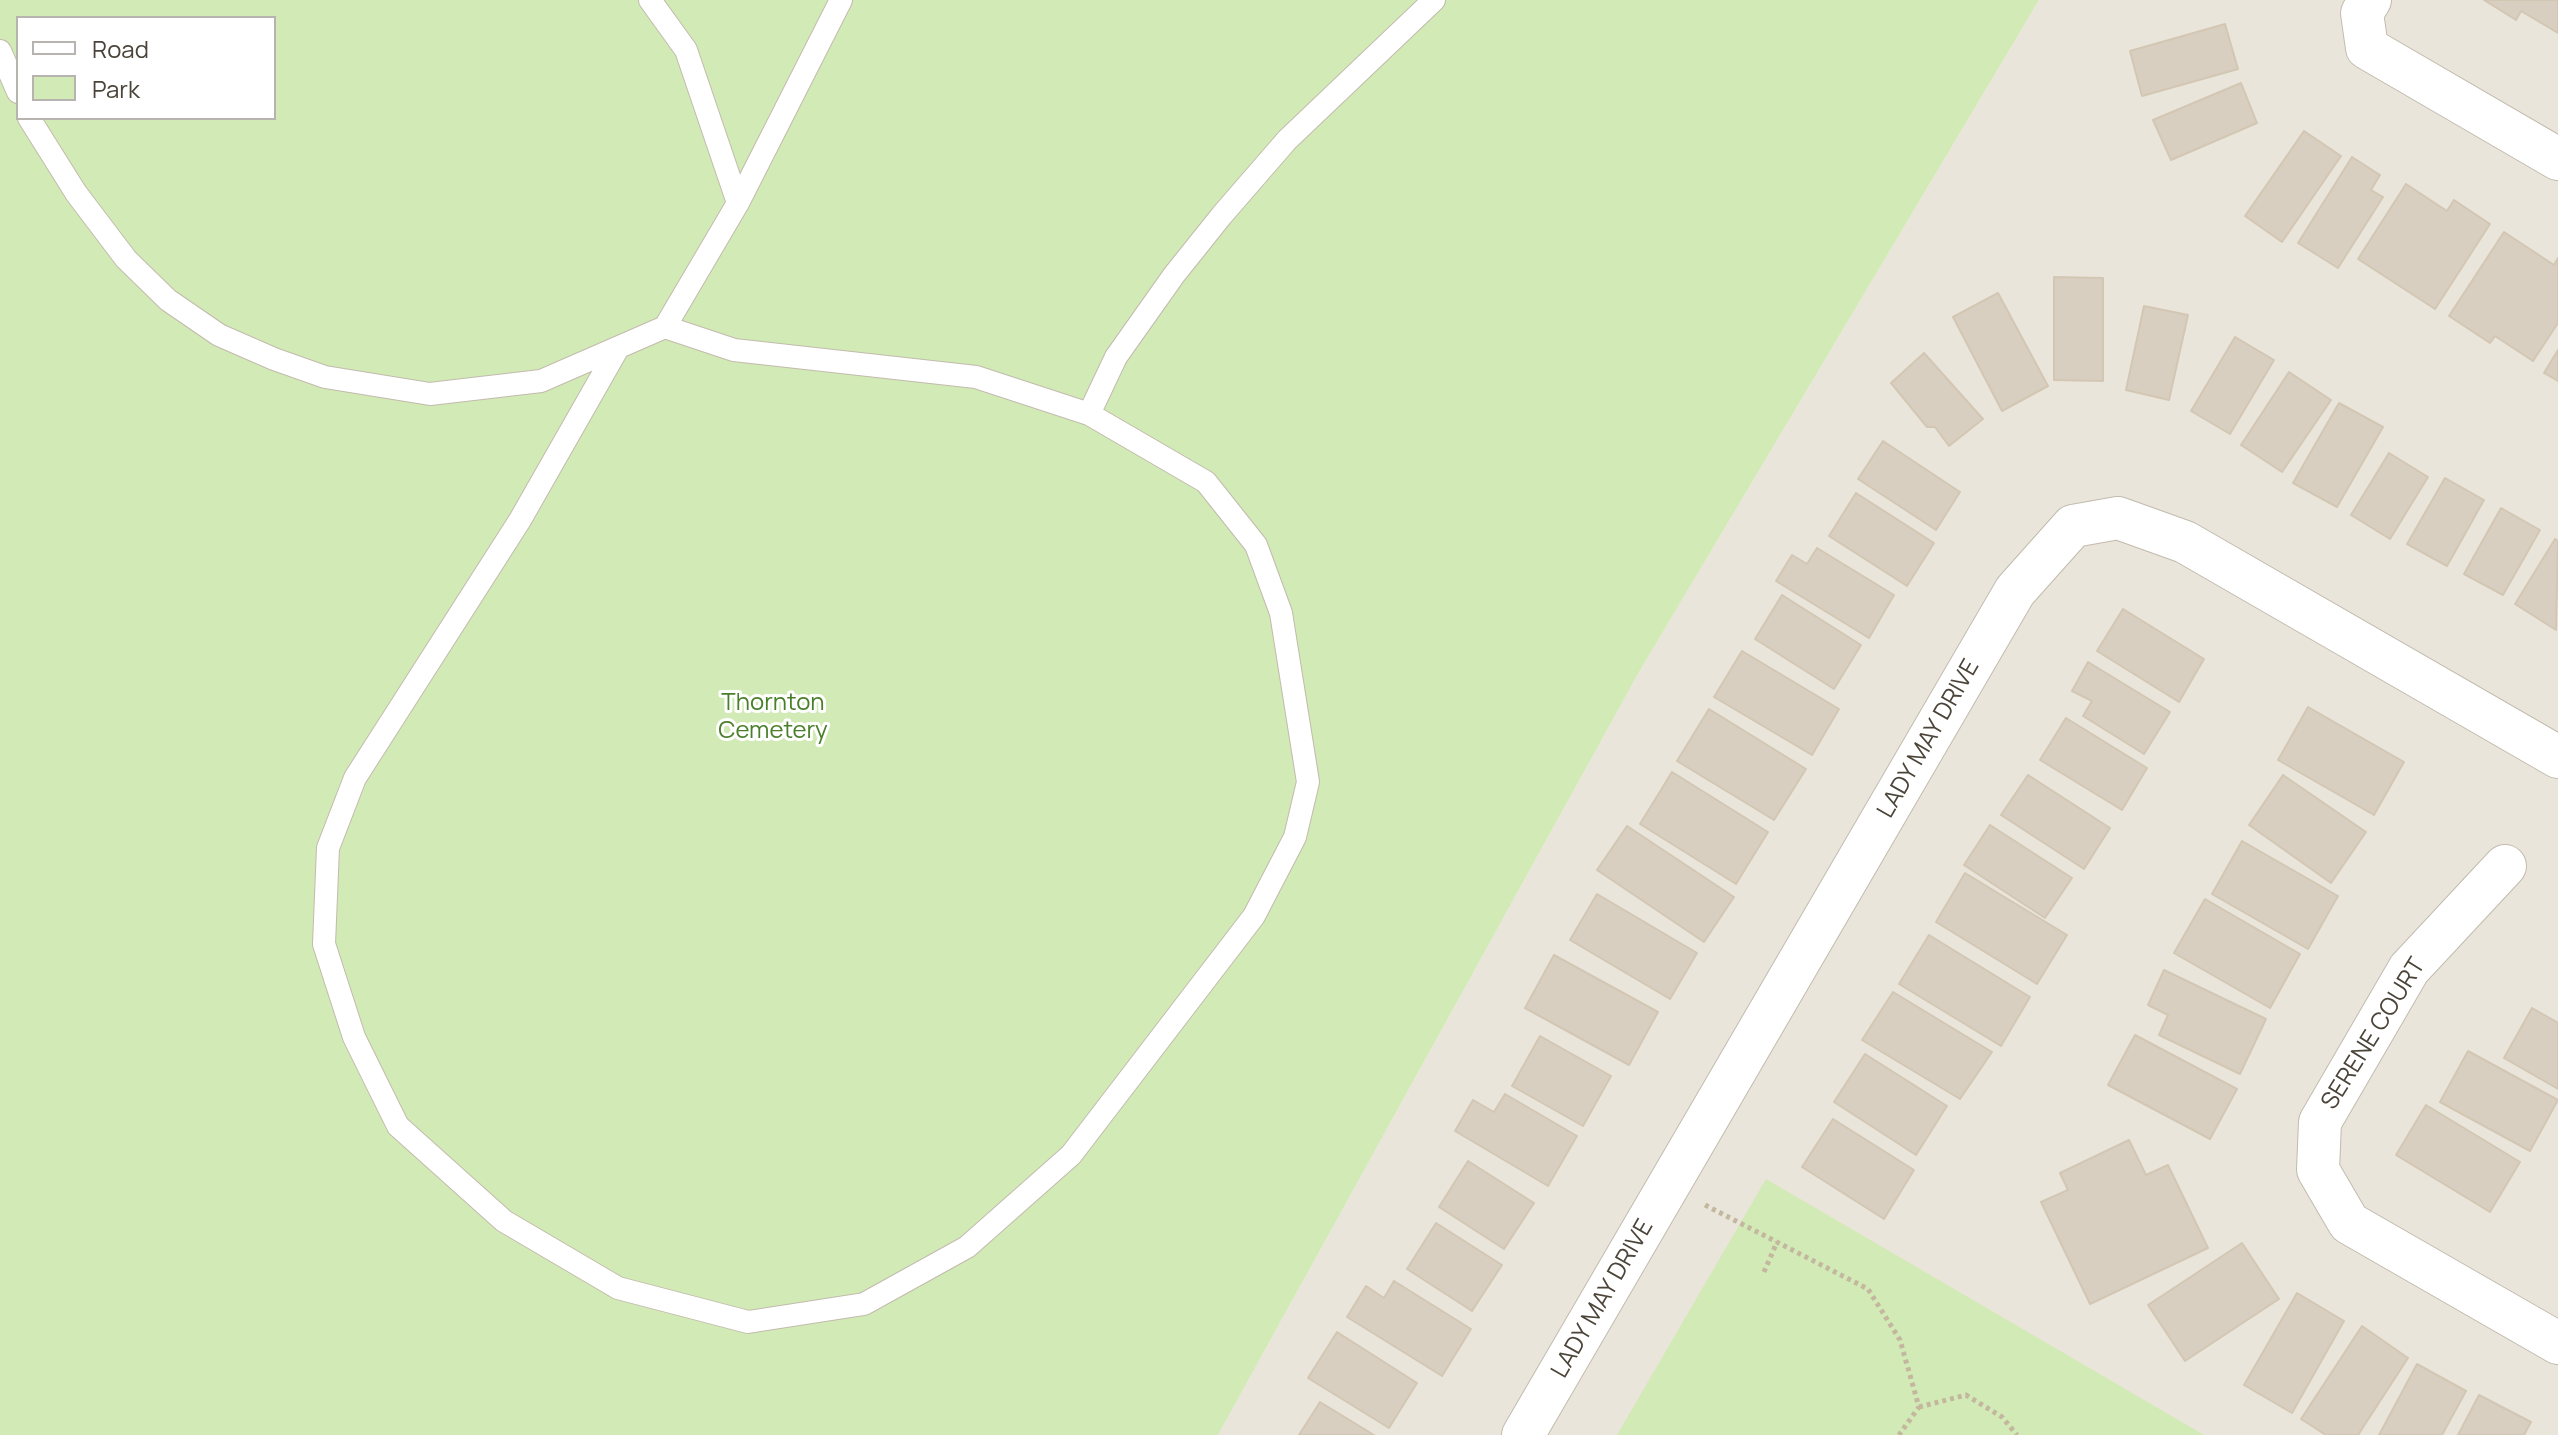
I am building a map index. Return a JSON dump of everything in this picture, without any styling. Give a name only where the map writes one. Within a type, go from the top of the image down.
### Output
[{"type":"street","points":[[2370,0],[2362,13],[2367,48],[2558,159]]},
{"type":"street","name":"LADY MAY DRIVE","points":[[1523,1435],[2015,591],[2073,526],[2118,518],[2185,542],[2558,757]]},
{"type":"street","name":"SERENE COURT","points":[[2505,866],[2409,969],[2320,1122],[2318,1170],[2349,1223],[2558,1343]]},
{"type":"lane","points":[[650,0],[686,50],[738,203]]},
{"type":"lane","points":[[30,120],[76,193],[126,259],[168,300],[219,335],[325,377],[430,394],[541,381],[665,327],[738,203],[841,0]]},
{"type":"lane","points":[[1089,414],[1116,357],[1174,275],[1222,215],[1287,140],[1434,0]]},
{"type":"lane","points":[[0,51],[16,87]]},
{"type":"lane","points":[[618,348],[520,520],[355,778],[328,848],[324,944],[354,1037],[398,1126],[504,1221],[618,1288],[748,1322],[864,1304],[967,1247],[1071,1155],[1254,916],[1295,837],[1308,782],[1281,613],[1256,545],[1206,482],[1089,414],[976,377],[734,350],[665,327]]},
{"type":"path","points":[[1669,1186],[1868,1289],[1900,1340],[1919,1407]]},
{"type":"path","points":[[1764,1272],[1777,1242]]},
{"type":"path","points":[[1899,1435],[1919,1407],[1966,1395],[2002,1417],[2017,1435]]},
{"type":"shaded area","points":[[2039,0],[2558,0],[2558,1435],[1218,1435],[1639,672]]},
{"type":"green space","name":"Thornton Cemetery","points":[[0,0],[2039,0],[1639,672],[1218,1435],[0,1435]]},
{"type":"green space","points":[[1766,1179],[2204,1435],[1617,1435]]},
{"type":"building","points":[[2484,0],[2558,0],[2558,33],[2521,11],[2516,20]]},
{"type":"building","points":[[2225,24],[2238,69],[2142,96],[2130,51]]},
{"type":"building","points":[[2241,83],[2257,123],[2171,160],[2153,120]]},
{"type":"building","points":[[2304,131],[2341,156],[2282,242],[2245,216]]},
{"type":"building","points":[[2352,157],[2380,175],[2371,190],[2383,197],[2338,268],[2298,243]]},
{"type":"building","points":[[2406,184],[2447,211],[2454,200],[2490,224],[2435,309],[2358,259]]},
{"type":"building","points":[[2504,232],[2554,265],[2558,258],[2558,323],[2533,361],[2495,336],[2490,343],[2449,316]]},
{"type":"building","points":[[2054,277],[2103,278],[2103,381],[2054,380]]},
{"type":"building","points":[[1998,293],[2048,386],[2002,411],[1953,317]]},
{"type":"building","points":[[2144,306],[2188,315],[2169,400],[2126,390]]},
{"type":"building","points":[[2235,337],[2274,360],[2230,434],[2191,411]]},
{"type":"building","points":[[2558,350],[2558,381],[2544,373]]},
{"type":"building","points":[[1924,353],[1983,419],[1949,446],[1935,427],[1927,427],[1891,383]]},
{"type":"building","points":[[2289,372],[2331,400],[2282,472],[2241,445]]},
{"type":"building","points":[[2339,403],[2383,427],[2337,507],[2293,483]]},
{"type":"building","points":[[1883,441],[1960,492],[1936,530],[1858,479]]},
{"type":"building","points":[[2389,453],[2428,477],[2390,539],[2351,515]]},
{"type":"building","points":[[2445,478],[2484,500],[2447,566],[2407,544]]},
{"type":"building","points":[[1856,493],[1934,543],[1907,586],[1829,536]]},
{"type":"building","points":[[2501,508],[2540,530],[2503,595],[2464,574]]},
{"type":"building","points":[[2555,539],[2558,541],[2556,630],[2515,604]]},
{"type":"building","points":[[1817,548],[1894,595],[1869,638],[1776,581],[1792,555],[1807,564]]},
{"type":"building","points":[[1782,595],[1861,645],[1834,689],[1755,639]]},
{"type":"building","points":[[2123,609],[2204,659],[2179,702],[2097,651]]},
{"type":"building","points":[[1742,651],[1839,709],[1812,755],[1714,697]]},
{"type":"building","points":[[2088,662],[2170,712],[2144,754],[2083,716],[2092,701],[2072,691]]},
{"type":"building","points":[[2308,707],[2404,762],[2374,815],[2278,760]]},
{"type":"building","points":[[1709,709],[1806,769],[1774,820],[1677,761]]},
{"type":"building","points":[[2066,718],[2147,768],[2122,810],[2040,760]]},
{"type":"building","points":[[1672,772],[1768,832],[1736,884],[1640,824]]},
{"type":"building","points":[[2028,775],[2110,828],[2084,869],[2001,815]]},
{"type":"building","points":[[2283,775],[2366,832],[2331,883],[2249,825]]},
{"type":"building","points":[[1990,825],[2072,878],[2045,918],[1964,865]]},
{"type":"building","points":[[1627,826],[1734,897],[1704,942],[1597,870]]},
{"type":"building","points":[[2242,841],[2338,896],[2308,949],[2212,894]]},
{"type":"building","points":[[1965,873],[2067,935],[2037,984],[1936,922]]},
{"type":"building","points":[[1597,894],[1697,953],[1670,999],[1570,940]]},
{"type":"building","points":[[2205,899],[2300,954],[2270,1008],[2174,953]]},
{"type":"building","points":[[1929,935],[2030,997],[2001,1046],[1899,984]]},
{"type":"building","points":[[1554,955],[1658,1012],[1629,1065],[1525,1008]]},
{"type":"building","points":[[2164,970],[2266,1019],[2240,1074],[2159,1035],[2168,1015],[2148,1005]]},
{"type":"building","points":[[1893,992],[1992,1052],[1960,1099],[1862,1040]]},
{"type":"building","points":[[2532,1008],[2558,1023],[2558,1089],[2504,1058]]},
{"type":"building","points":[[2135,1035],[2237,1089],[2210,1139],[2108,1085]]},
{"type":"building","points":[[1540,1036],[1611,1076],[1583,1126],[1512,1086]]},
{"type":"building","points":[[2468,1051],[2558,1100],[2530,1151],[2440,1102]]},
{"type":"building","points":[[1865,1054],[1947,1106],[1916,1155],[1834,1102]]},
{"type":"building","points":[[1505,1094],[1577,1136],[1548,1186],[1455,1131],[1473,1100],[1494,1112]]},
{"type":"building","points":[[2426,1105],[2520,1162],[2490,1212],[2396,1155]]},
{"type":"building","points":[[1833,1119],[1914,1170],[1884,1219],[1802,1167]]},
{"type":"building","points":[[2129,1140],[2146,1175],[2168,1165],[2208,1248],[2090,1304],[2041,1202],[2068,1190],[2060,1173]]},
{"type":"building","points":[[1468,1161],[1534,1203],[1504,1249],[1439,1207]]},
{"type":"building","points":[[1436,1223],[1502,1265],[1472,1311],[1407,1269]]},
{"type":"building","points":[[2242,1243],[2279,1299],[2185,1361],[2148,1305]]},
{"type":"building","points":[[1394,1281],[1471,1329],[1442,1376],[1347,1317],[1366,1286],[1384,1298]]},
{"type":"building","points":[[2297,1293],[2344,1321],[2292,1413],[2244,1385]]},
{"type":"building","points":[[2362,1326],[2408,1358],[2358,1435],[2326,1435],[2301,1419]]},
{"type":"building","points":[[1337,1332],[1417,1383],[1389,1428],[1308,1378]]},
{"type":"building","points":[[2417,1364],[2466,1391],[2442,1435],[2379,1435]]},
{"type":"building","points":[[2479,1395],[2531,1422],[2524,1435],[2458,1435]]},
{"type":"building","points":[[1320,1402],[1374,1435],[1299,1435]]}]
